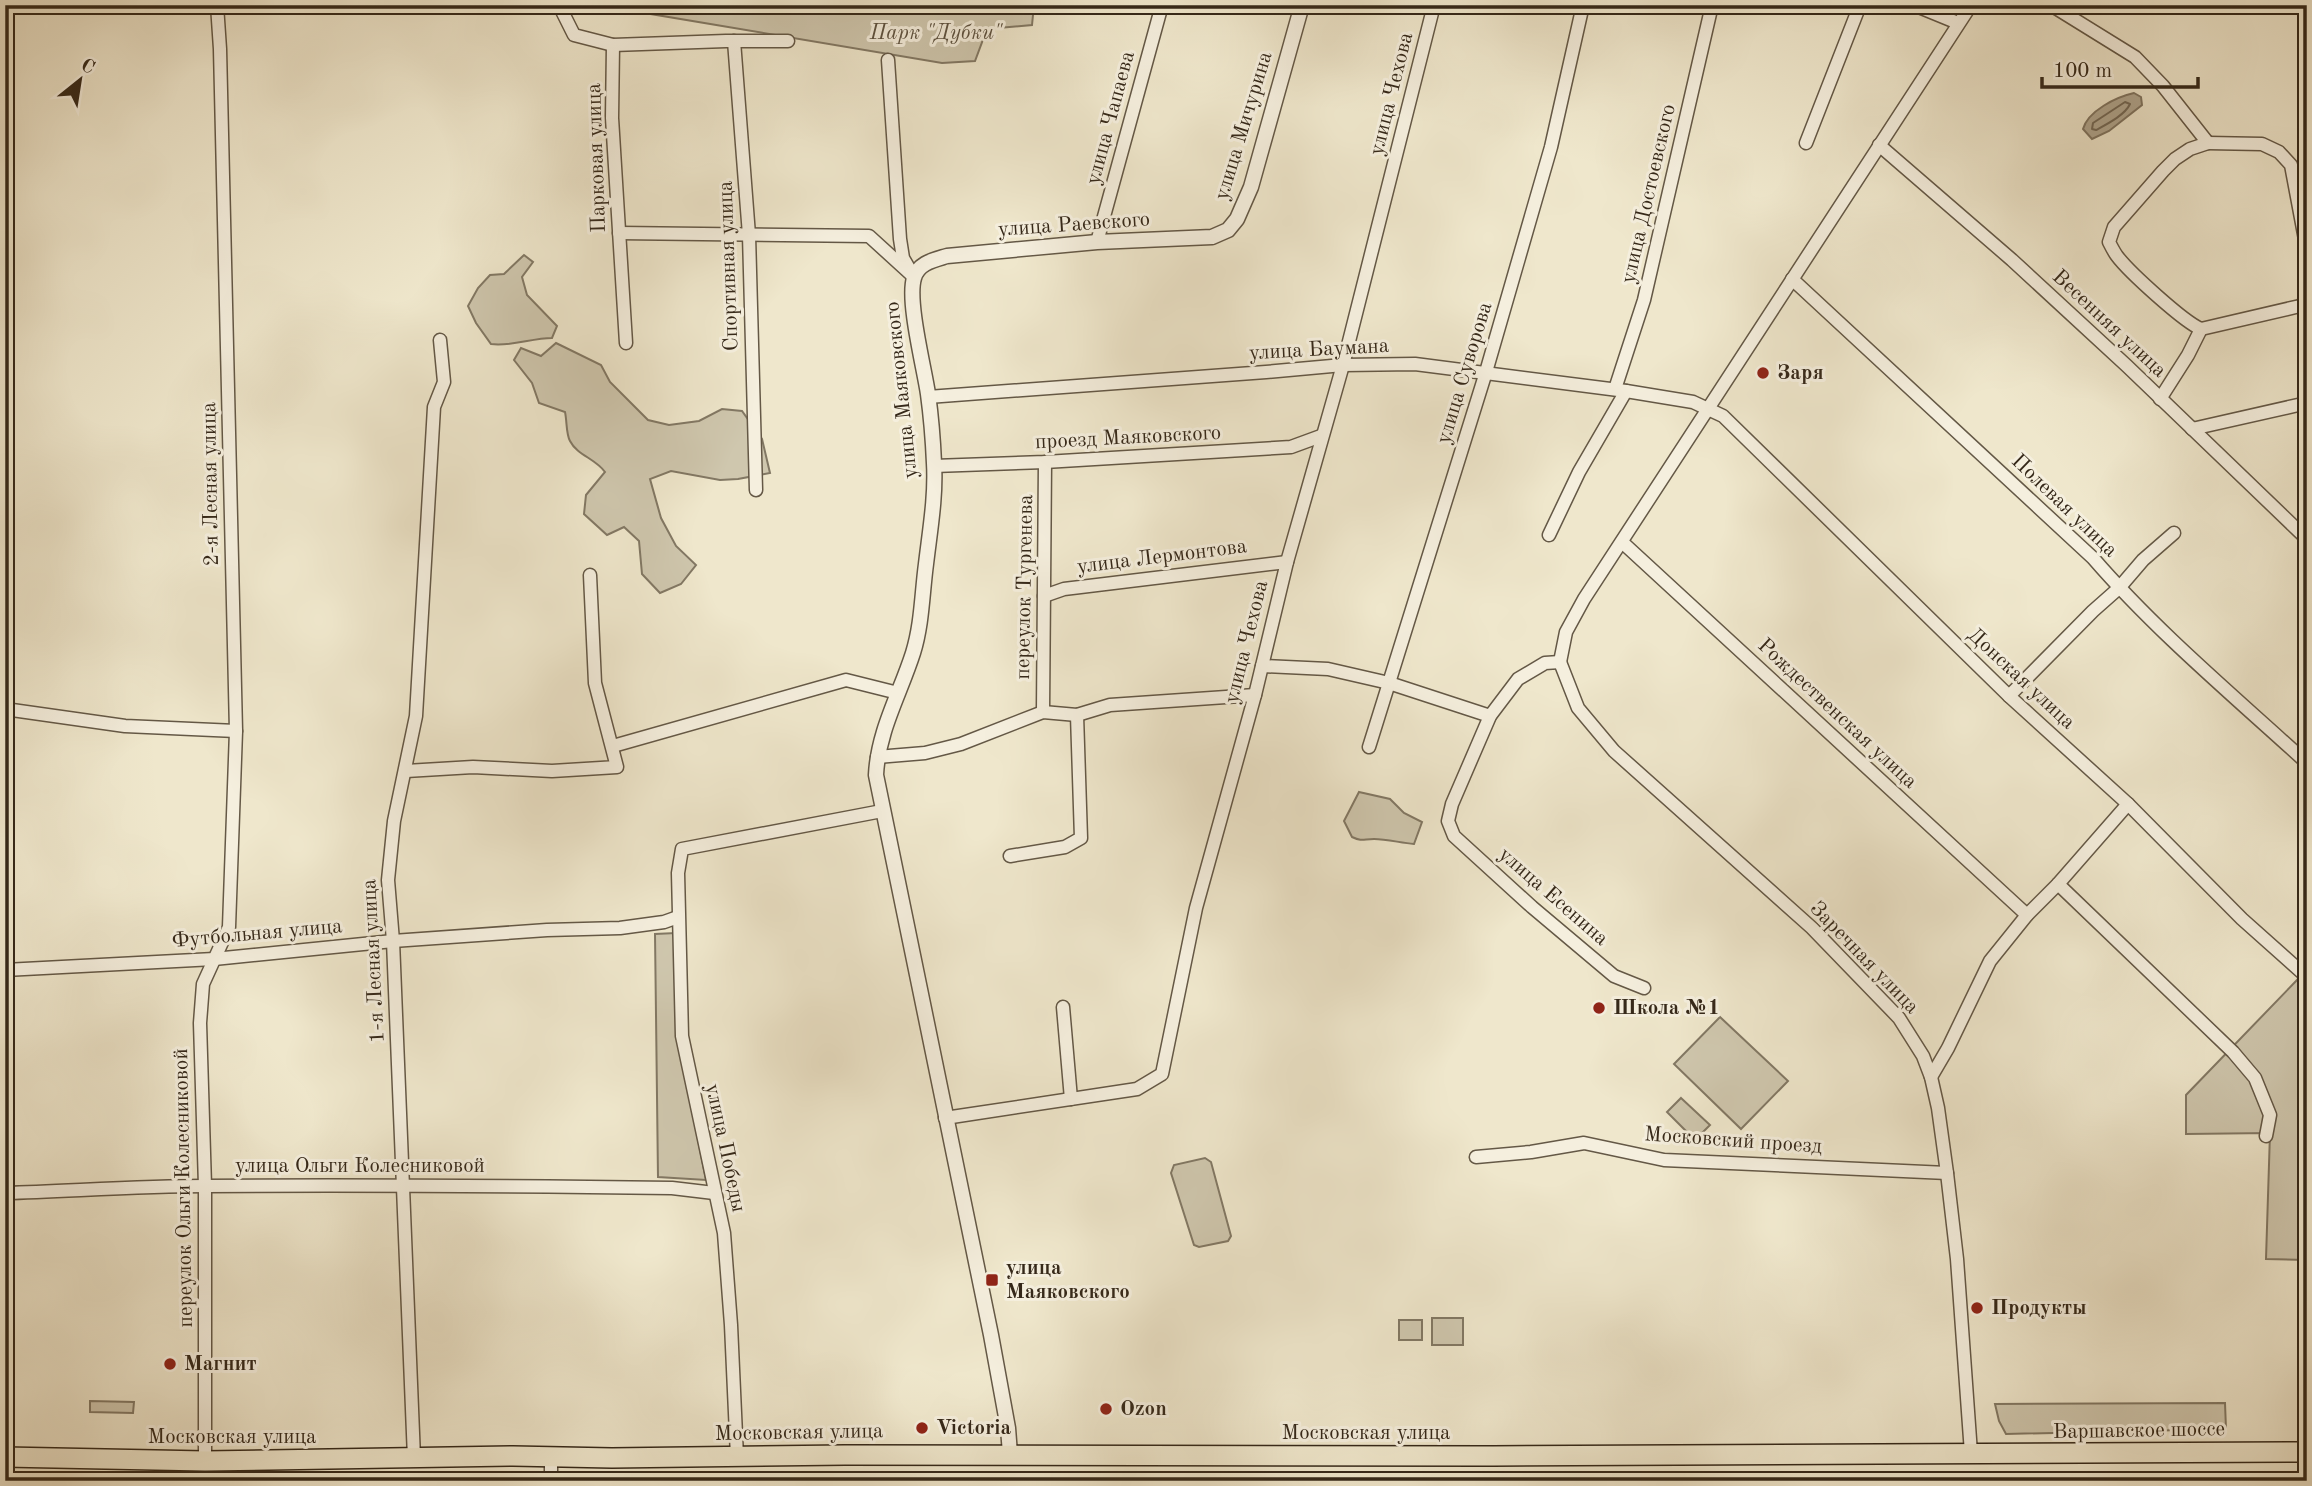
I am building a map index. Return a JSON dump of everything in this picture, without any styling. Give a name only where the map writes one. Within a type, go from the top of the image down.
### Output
[{"type":"main road","name":"Варшавское шоссе","points":[[1971,1453],[2030,1455],[2307,1452]]},
{"type":"main road","name":"Московская улица","points":[[5,1457],[205,1461],[1010,1454],[1493,1456],[1971,1453]]},
{"type":"street","name":"2-я Лесная улица","points":[[214,958],[229,927],[236,731],[217,5]]},
{"type":"street","points":[[559,5],[574,35],[613,45],[788,41]]},
{"type":"street","name":"улица Чапаева","points":[[1097,242],[1162,5]]},
{"type":"street","name":"улица Мичурина","points":[[1237,219],[1251,187],[1302,5]]},
{"type":"street","name":"улица Чехова","points":[[945,1118],[1137,1089],[1162,1074],[1196,908],[1255,695],[1321,436],[1343,365],[1434,5]]},
{"type":"street","name":"улица Суворова","points":[[1369,747],[1486,372],[1550,147],[1583,5]]},
{"type":"street","name":"улица Достоевского","points":[[1549,535],[1620,390],[1644,300],[1712,5]]},
{"type":"street","points":[[1806,143],[1860,5]]},
{"type":"street","points":[[1914,5],[1958,23]]},
{"type":"street","points":[[1262,666],[1328,669],[1389,683],[1490,716],[1518,678],[1545,663],[1560,662],[1566,632],[1584,599],[1971,5]]},
{"type":"street","points":[[2051,5],[2135,57],[2173,98],[2207,143]]},
{"type":"street","name":"Спортивная улица","points":[[734,41],[750,235],[756,490]]},
{"type":"street","name":"Парковая улица","points":[[613,45],[612,118],[626,343]]},
{"type":"street","name":"улица Маяковского","points":[[888,60],[900,239],[903,258],[914,277],[911,295],[928,397],[934,466],[932,513],[919,629],[886,724],[877,757],[876,775],[991,1335],[1008,1428],[1010,1454]]},
{"type":"street","points":[[2307,250],[2291,165],[2279,152],[2262,144],[2207,143],[2190,149],[2163,171],[2114,227],[2109,242],[2117,257],[2137,276],[2188,323],[2201,329],[2300,306],[2307,300]]},
{"type":"street","name":"Весенняя улица","points":[[1879,145],[2012,260],[2307,539]]},
{"type":"street","name":"улица Раевского","points":[[914,277],[920,267],[929,261],[947,256],[1097,242],[1212,237],[1228,230],[1237,219]]},
{"type":"street","points":[[619,233],[869,236],[914,277]]},
{"type":"street","name":"Полевая улица","points":[[1792,279],[2093,558],[2119,588],[2307,764]]},
{"type":"street","points":[[2160,398],[2188,355],[2201,329]]},
{"type":"street","name":"1-я Лесная улица","points":[[414,1458],[404,1184],[388,880],[394,821],[416,716],[434,407],[444,382],[440,340]]},
{"type":"street","name":"улица Баумана","points":[[928,397],[1343,365],[1415,364],[1620,390],[1693,402],[1708,408]]},
{"type":"street","points":[[2192,429],[2307,403]]},
{"type":"street","name":"Донская улица","points":[[1708,408],[1723,416],[2009,696],[2128,804],[2242,919],[2306,975]]},
{"type":"street","name":"проезд Маяковского","points":[[934,466],[1291,447],[1321,436]]},
{"type":"street","name":"переулок Тургенева","points":[[1043,712],[1045,462]]},
{"type":"street","points":[[2009,696],[2119,588],[2143,560],[2174,533]]},
{"type":"street","name":"Рождественская улица","points":[[1622,542],[2027,915]]},
{"type":"street","name":"улица Лермонтова","points":[[1044,596],[1064,589],[1287,562]]},
{"type":"street","points":[[406,771],[472,767],[552,771],[617,767],[595,683],[590,575]]},
{"type":"street","name":"Заречная улица","points":[[1560,662],[1578,708],[1614,751],[1812,928],[1899,1018],[1923,1056],[1931,1077],[1947,1173],[1957,1259],[1971,1453]]},
{"type":"street","points":[[613,746],[846,680],[898,692]]},
{"type":"street","points":[[877,757],[925,752],[961,744],[1043,712],[1077,715],[1110,705],[1255,695]]},
{"type":"street","points":[[5,709],[125,726],[236,731]]},
{"type":"street","points":[[1010,856],[1065,847],[1081,838],[1077,715]]},
{"type":"street","name":"улица Есенина","points":[[1490,716],[1452,804],[1448,821],[1454,836],[1532,907],[1614,975],[1644,988]]},
{"type":"street","points":[[1931,1077],[1990,961],[2027,915],[2128,804]]},
{"type":"street","name":"улица Победы","points":[[737,1457],[731,1325],[723,1233],[682,1035],[678,873],[682,849],[882,811]]},
{"type":"street","points":[[2058,884],[2241,1060],[2255,1078],[2270,1115],[2266,1136]]},
{"type":"street","name":"Футбольная улица","points":[[5,970],[214,958],[547,930],[620,928],[664,922],[678,917]]},
{"type":"street","name":"переулок Ольги Колесниковой","points":[[205,1461],[205,1186],[200,1023],[203,984],[214,958]]},
{"type":"street","points":[[1063,1007],[1071,1099]]},
{"type":"street","name":"Московский проезд","points":[[1476,1157],[1531,1152],[1584,1143],[1664,1160],[1947,1173]]},
{"type":"street","name":"улица Ольги Колесниковой","points":[[5,1193],[205,1186],[404,1184],[672,1188],[714,1193]]},
{"type":"street","points":[[551,1458],[551,1481]]},
{"type":"green space","name":"Парк \"Дубки\"","points":[[625,5],[1034,5],[1032,25],[987,29],[975,61],[942,63],[627,10]]},
{"type":"green space","points":[[524,255],[533,262],[522,277],[527,295],[557,326],[552,338],[491,344],[468,306],[478,288],[490,275],[504,274]]},
{"type":"green space","points":[[556,343],[601,365],[610,382],[648,420],[669,425],[699,421],[722,409],[742,411],[762,439],[770,473],[720,480],[671,471],[650,479],[661,518],[676,546],[696,565],[681,584],[660,593],[642,574],[639,541],[624,527],[607,535],[584,514],[586,495],[605,472],[573,446],[568,435],[565,412],[539,403],[532,383],[514,360],[521,348],[541,356]]},
{"type":"green space","points":[[1359,792],[1390,799],[1404,813],[1422,822],[1414,844],[1352,837],[1344,821]]},
{"type":"green space","points":[[676,933],[678,1038],[706,1180],[658,1177],[655,934]]},
{"type":"green space","points":[[2298,979],[2307,987],[2307,1260],[2266,1259],[2270,1133],[2186,1134],[2186,1095]]},
{"type":"green space","points":[[1720,1017],[1788,1081],[1741,1129],[1674,1064]]},
{"type":"green space","points":[[1681,1098],[1710,1125],[1695,1140],[1667,1112]]},
{"type":"green space","points":[[1205,1158],[1211,1162],[1231,1236],[1228,1241],[1199,1247],[1194,1245],[1171,1173],[1174,1165]]},
{"type":"green space","points":[[1432,1318],[1463,1318],[1463,1345],[1432,1345]]},
{"type":"green space","points":[[1399,1320],[1422,1320],[1422,1340],[1399,1340]]},
{"type":"green space","points":[[90,1401],[134,1402],[133,1413],[90,1412]]},
{"type":"green space","points":[[2225,1403],[2226,1429],[2006,1434],[1995,1404]]},
{"type":"water","points":[[2134,93],[2141,97],[2142,105],[2109,131],[2092,139],[2083,129],[2091,116],[2104,106]]},
{"type":"place","name":"Заря","points":[[1763,373]]},
{"type":"place","name":"Школа №1","points":[[1599,1008]]},
{"type":"place","name":"улица Маяковского","points":[[992,1280]]},
{"type":"place","name":"Продукты","points":[[1977,1308]]},
{"type":"place","name":"Магнит","points":[[170,1364]]},
{"type":"place","name":"Ozon","points":[[1106,1409]]},
{"type":"place","name":"Victoria","points":[[922,1428]]}]
